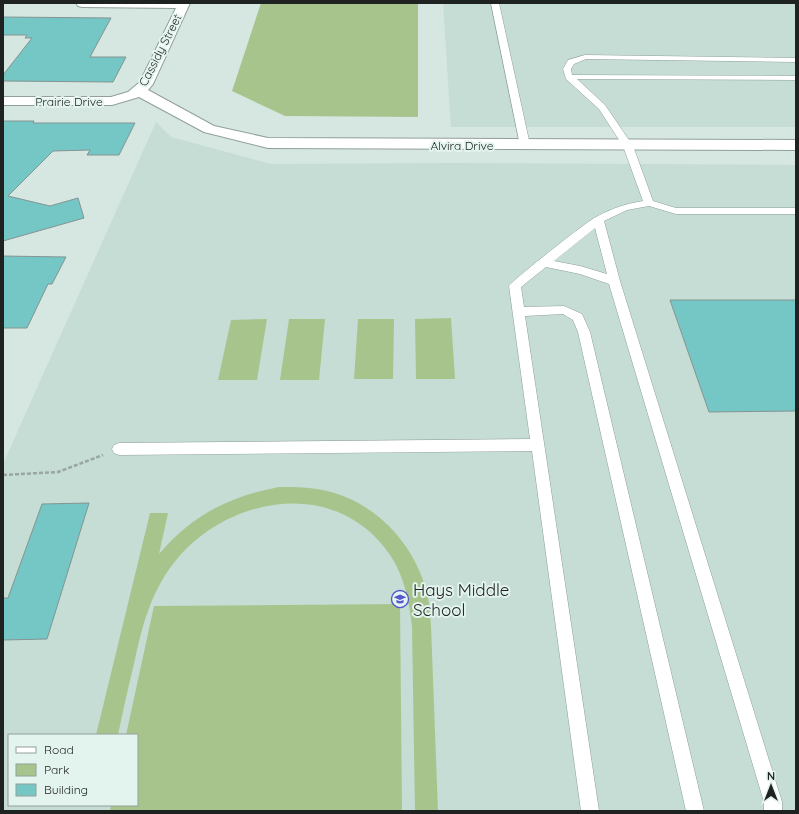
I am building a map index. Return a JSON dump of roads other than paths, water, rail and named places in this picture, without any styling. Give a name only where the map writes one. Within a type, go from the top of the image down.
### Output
[{"type":"street","points":[[82,3],[184,4]]},
{"type":"street","name":"Cassidy Street","points":[[136,93],[146,84],[184,4]]},
{"type":"street","name":"Alvira Drive","points":[[136,93],[209,129],[268,144],[628,146],[796,145]]},
{"type":"street","name":"Prairie Drive","points":[[3,101],[105,102],[119,100],[136,93]]},
{"type":"lane","points":[[495,3],[525,145]]},
{"type":"lane","points":[[649,203],[628,146],[602,107],[569,77],[567,69],[571,62],[585,57],[796,60]]},
{"type":"lane","points":[[569,77],[796,78]]},
{"type":"lane","points":[[590,811],[515,286],[598,220],[625,207],[649,203],[676,211],[796,212]]},
{"type":"lane","points":[[598,220],[614,281],[773,802],[773,811]]},
{"type":"lane","points":[[543,263],[567,266],[614,281]]},
{"type":"lane","points":[[519,312],[564,310],[578,317],[584,332],[694,811]]},
{"type":"lane","points":[[119,448],[538,445]]},
{"type":"place","name":"Hays Middle School","points":[[400,599]]}]
